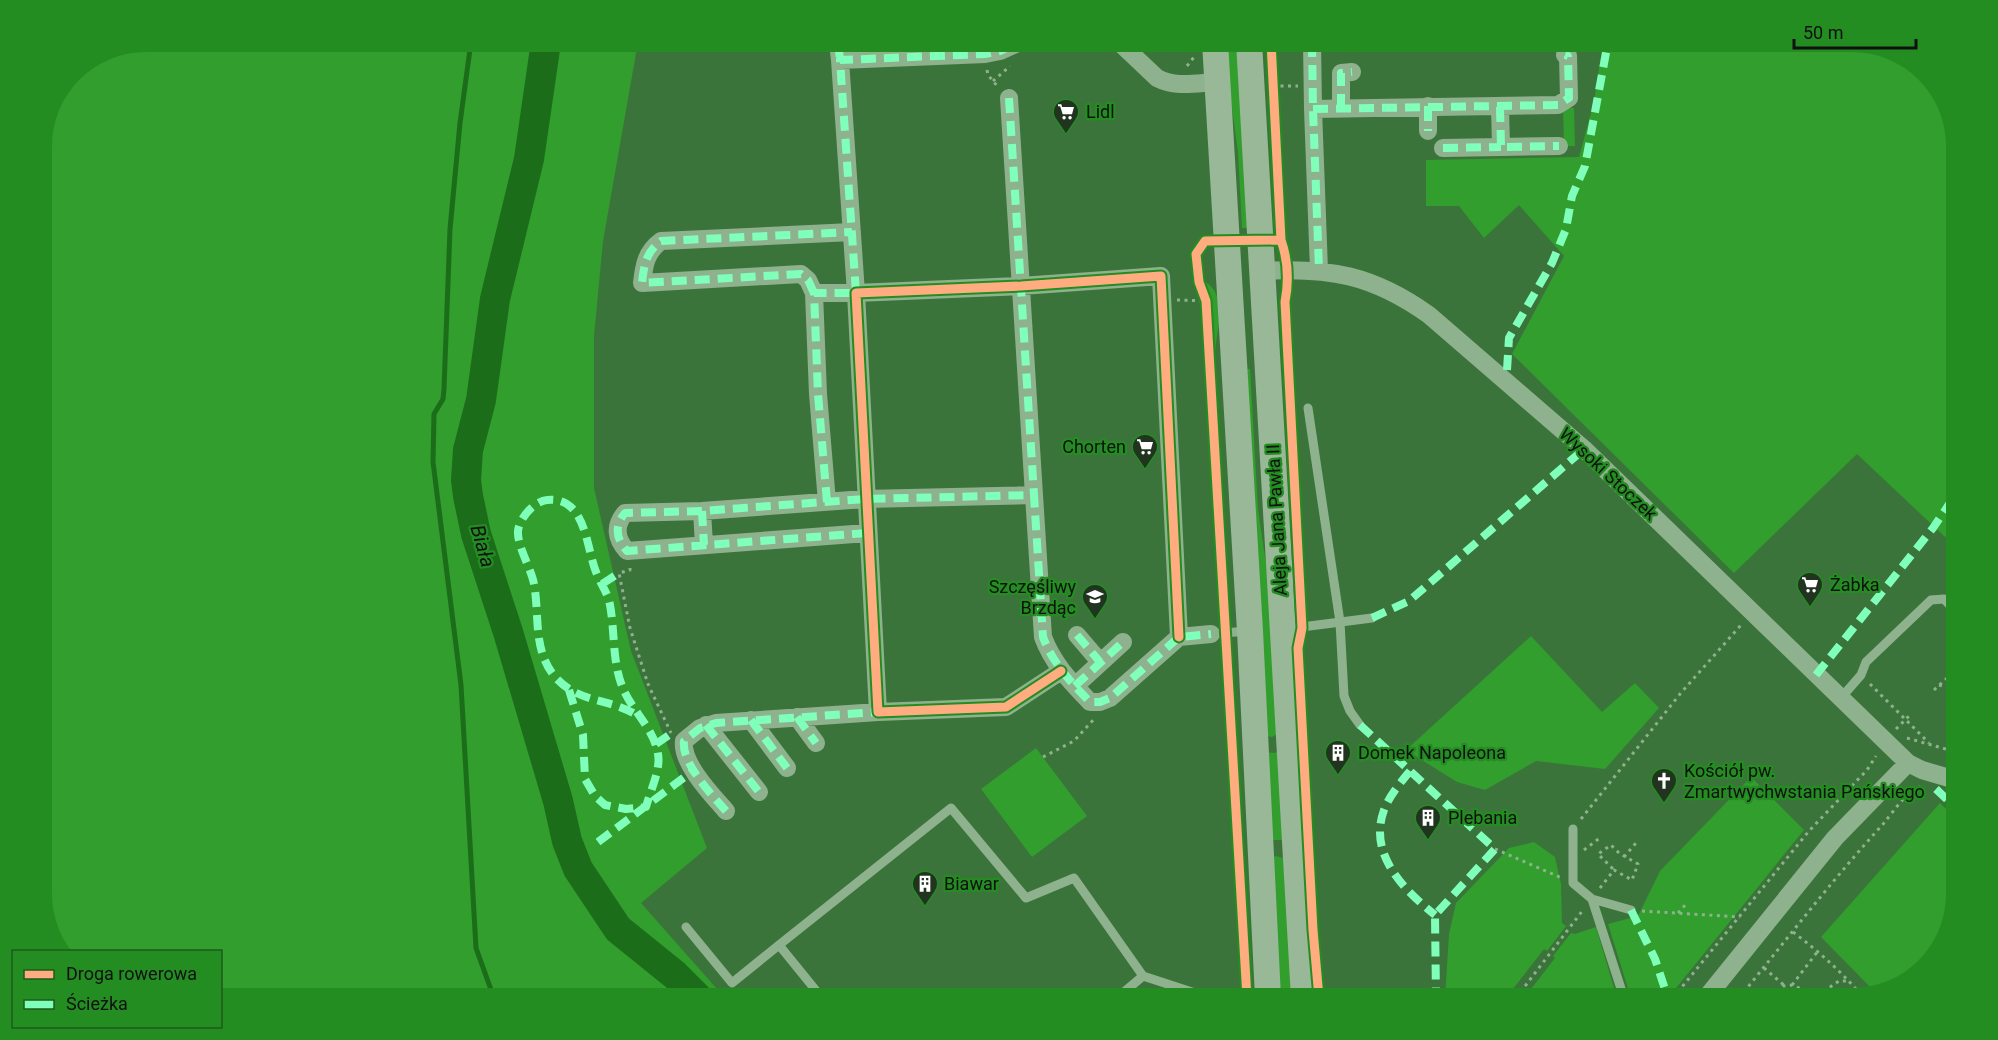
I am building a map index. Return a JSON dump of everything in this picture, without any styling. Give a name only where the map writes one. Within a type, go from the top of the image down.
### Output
[{"type":"main road","name":"Aleja Jana Pawła II","points":[[1206,52],[1217,82],[1250,631],[1268,988]]},
{"type":"main road","name":"Aleja Jana Pawła II","points":[[1250,52],[1303,988]]},
{"type":"main road","points":[[1228,270],[1263,271]]},
{"type":"main road","points":[[1232,361],[1267,360]]},
{"type":"street","points":[[839,52],[856,293],[865,499],[878,712]]},
{"type":"street","points":[[840,60],[995,52]]},
{"type":"street","points":[[1129,52],[1156,78],[1175,85],[1217,82]]},
{"type":"street","points":[[1312,52],[1318,270]]},
{"type":"street","points":[[1313,110],[1558,105],[1569,98],[1568,56],[1565,55]]},
{"type":"street","points":[[1341,109],[1341,73],[1352,72]]},
{"type":"street","points":[[1008,98],[1043,637],[1061,671],[1090,702],[1100,702],[1110,698],[1179,637],[1211,634]]},
{"type":"street","points":[[1428,106],[1428,130]]},
{"type":"street","points":[[1500,107],[1501,147]]},
{"type":"street","points":[[1443,148],[1559,146]]},
{"type":"street","points":[[827,502],[818,394],[814,293],[808,280],[801,274],[642,283],[644,266],[650,249],[661,241],[852,232]]},
{"type":"street","name":"Wysoki Stoczek","points":[[1263,271],[1302,269],[1347,275],[1374,284],[1406,299],[1429,315],[1584,449],[1908,763]]},
{"type":"street","points":[[814,293],[1021,286],[1161,276],[1179,637]]},
{"type":"street","points":[[867,533],[627,551],[620,543],[617,532],[619,520],[624,513],[702,511],[865,499],[1034,495]]},
{"type":"street","points":[[702,511],[704,545]]},
{"type":"street","points":[[1077,636],[1100,662]]},
{"type":"street","points":[[1075,686],[1123,642]]},
{"type":"street","points":[[726,811],[702,783],[684,753],[684,741],[689,735],[706,725],[878,712],[1006,707],[1061,671]]},
{"type":"street","points":[[797,717],[816,743]]},
{"type":"street","points":[[751,720],[787,768]]},
{"type":"street","points":[[706,725],[759,792]]},
{"type":"street","points":[[1714,988],[1835,838],[1908,763],[1922,771],[1946,777]]},
{"type":"lane","points":[[1308,408],[1340,622],[1344,696],[1350,711],[1360,725]]},
{"type":"lane","points":[[1840,699],[1861,675],[1866,662],[1931,600],[1946,601]]},
{"type":"lane","points":[[1283,630],[1372,618]]},
{"type":"lane","points":[[1211,634],[1250,631]]},
{"type":"lane","points":[[686,927],[732,983],[951,808],[1026,898],[1074,878],[1143,976],[1179,988]]},
{"type":"lane","points":[[1573,829],[1573,883],[1592,899],[1631,910]]},
{"type":"lane","points":[[1592,899],[1621,988]]},
{"type":"lane","points":[[778,945],[814,988]]},
{"type":"lane","points":[[1128,988],[1143,976]]},
{"type":"path","points":[[1182,84],[1182,70],[1199,52]]},
{"type":"path","points":[[984,54],[988,75],[1008,98]]},
{"type":"path","points":[[1273,86],[1312,87]]},
{"type":"path","points":[[1594,102],[1598,98]]},
{"type":"path","points":[[1162,300],[1206,301]]},
{"type":"path","points":[[627,551],[630,570],[619,573],[630,628],[648,684],[672,733],[684,747]]},
{"type":"path","points":[[1601,837],[1585,850],[1573,829],[1680,694],[1744,621]]},
{"type":"path","points":[[1861,675],[1930,744]]},
{"type":"path","points":[[1934,690],[1946,679]]},
{"type":"path","points":[[1939,685],[1946,687]]},
{"type":"path","points":[[1043,757],[1074,741],[1095,718],[1100,702]]},
{"type":"path","points":[[1901,737],[1946,749]]},
{"type":"path","points":[[1681,988],[1809,831],[1867,770],[1879,753]]},
{"type":"path","points":[[1747,988],[1847,864],[1903,801],[1916,788],[1927,786]]},
{"type":"path","points":[[1624,857],[1636,843]]},
{"type":"path","points":[[1611,845],[1624,857],[1638,864],[1632,880],[1614,870],[1598,854],[1611,845]]},
{"type":"path","points":[[1494,849],[1573,883]]},
{"type":"path","points":[[1604,882],[1614,870]]},
{"type":"path","points":[[1678,913],[1687,903]]},
{"type":"path","points":[[1631,910],[1740,917]]},
{"type":"path","points":[[1524,988],[1569,929]]},
{"type":"path","points":[[1793,932],[1818,951],[1855,988]]},
{"type":"path","points":[[1792,985],[1818,951]]},
{"type":"path","points":[[1764,968],[1785,986]]},
{"type":"path","points":[[1829,988],[1839,981],[1850,981]]},
{"type":"path","points":[[1782,988],[1792,985],[1799,988]]},
{"type":"green space","points":[[146,52],[636,52],[603,241],[594,336],[594,488],[631,651],[707,848],[641,903],[716,988],[222,988],[222,950],[71,950],[68,946],[57,924],[53,900],[53,140],[62,105],[84,76],[99,65],[116,57]]},
{"type":"green space","points":[[1224,52],[1240,52],[1250,228],[1242,228],[1238,152]]},
{"type":"green space","points":[[1602,52],[1864,53],[1893,62],[1904,68],[1922,84],[1941,116],[1945,140],[1945,537],[1857,454],[1734,573],[1512,354],[1564,256],[1519,205],[1484,238],[1459,206],[1426,206],[1426,160],[1579,157],[1594,102]]},
{"type":"green space","points":[[1563,108],[1574,108],[1575,146],[1564,146]]},
{"type":"green space","points":[[1205,282],[1217,295],[1219,304],[1215,351],[1211,300],[1206,295]]},
{"type":"green space","points":[[1247,369],[1250,369],[1258,509],[1270,591],[1277,734],[1272,737],[1266,736]]},
{"type":"green space","points":[[1531,636],[1602,712],[1635,683],[1659,708],[1605,769],[1536,761],[1485,790],[1457,782],[1406,750]]},
{"type":"green space","points":[[1036,748],[1087,816],[1032,857],[981,789]]},
{"type":"green space","points":[[1279,751],[1285,840],[1269,840],[1264,752]]},
{"type":"green space","points":[[1751,777],[1804,830],[1676,988],[1628,988],[1608,924],[1638,916],[1660,871]]},
{"type":"green space","points":[[1940,803],[1946,809],[1944,912],[1936,935],[1922,956],[1904,972],[1882,983],[1869,986],[1821,937]]},
{"type":"green space","points":[[1534,842],[1555,857],[1561,884],[1562,923],[1566,926],[1547,951],[1544,949],[1514,988],[1446,988],[1449,934],[1456,903],[1509,848]]},
{"type":"green space","points":[[1276,856],[1283,858],[1294,988],[1279,988],[1272,858]]},
{"type":"green space","points":[[1596,927],[1614,988],[1532,988],[1571,933],[1575,934]]},
{"type":"waterway","points":[[470,52],[450,229],[444,389],[443,399],[434,414],[433,462],[461,685],[476,948],[490,988]]},
{"type":"waterway","name":"Biała","points":[[545,52],[529,159],[495,299],[481,400],[468,450],[466,480],[468,496],[476,534],[508,632],[558,801],[567,841],[578,869],[618,929],[688,988]]},
{"type":"marked path","points":[[839,52],[840,60]]},
{"type":"marked path","points":[[827,502],[818,394],[814,293],[856,293],[840,60],[995,52]]},
{"type":"marked path","points":[[1312,52],[1319,270]]},
{"type":"marked path","points":[[1507,370],[1509,338],[1552,263],[1566,229],[1572,196],[1585,166],[1606,52]]},
{"type":"marked path","points":[[1313,109],[1558,105],[1569,98],[1568,56],[1565,55]]},
{"type":"marked path","points":[[1341,109],[1341,73],[1352,72]]},
{"type":"marked path","points":[[1009,98],[1034,495]]},
{"type":"marked path","points":[[1428,106],[1428,131]]},
{"type":"marked path","points":[[1500,107],[1501,147],[1559,146]]},
{"type":"marked path","points":[[1443,148],[1501,147]]},
{"type":"marked path","points":[[814,293],[808,280],[801,274],[642,283],[647,259],[661,241],[852,232]]},
{"type":"marked path","points":[[1372,618],[1409,601],[1584,449]]},
{"type":"marked path","points":[[867,533],[627,551],[620,542],[618,528],[625,513],[702,511],[865,499],[1034,495],[1043,637],[1057,664],[1090,702],[1100,702],[1110,698],[1179,637],[1211,634]]},
{"type":"marked path","points":[[569,690],[583,735],[585,779],[595,796],[605,805],[626,809],[646,807],[658,767],[656,745],[622,686],[615,656],[609,601],[596,572],[582,525],[570,506],[560,501],[547,500],[528,511],[519,526],[518,537],[534,584],[540,646],[549,669],[557,679],[576,693],[628,710],[638,716]]},
{"type":"marked path","points":[[1816,675],[1945,510]]},
{"type":"marked path","points":[[702,511],[704,545]]},
{"type":"marked path","points":[[602,584],[619,573]]},
{"type":"marked path","points":[[1077,635],[1100,662]]},
{"type":"marked path","points":[[1075,686],[1123,642]]},
{"type":"marked path","points":[[726,811],[692,769],[684,750],[684,741],[700,728],[716,723],[878,712]]},
{"type":"marked path","points":[[797,717],[816,743]]},
{"type":"marked path","points":[[751,720],[787,768]]},
{"type":"marked path","points":[[706,725],[759,792]]},
{"type":"marked path","points":[[1360,725],[1495,849],[1435,915],[1436,988]]},
{"type":"marked path","points":[[656,744],[672,733]]},
{"type":"marked path","points":[[598,842],[694,770]]},
{"type":"marked path","points":[[1410,771],[1386,805],[1380,826],[1381,841],[1385,856],[1401,882],[1435,915]]},
{"type":"marked path","points":[[1936,789],[1946,798]]},
{"type":"marked path","points":[[1631,910],[1655,959],[1665,988]]},
{"type":"cycle path","points":[[1272,52],[1281,240],[1287,271],[1285,302],[1302,628],[1298,648],[1318,988]]},
{"type":"cycle path","points":[[1246,988],[1206,301],[1199,282],[1196,254],[1205,241],[1281,240]]},
{"type":"cycle path","points":[[1061,671],[1006,707],[878,712],[856,293],[1021,286],[1161,276],[1179,637]]},
{"type":"place","name":"Lidl","points":[[1066,135]]},
{"type":"place","name":"Chorten","points":[[1145,470]]},
{"type":"place","name":"Żabka","points":[[1810,608]]},
{"type":"place","name":"Szczęśliwy Brzdąc","points":[[1095,620]]},
{"type":"place","name":"Domek Napoleona","points":[[1338,776]]},
{"type":"place","name":"Kościół pw. Zmartwychwstania Pańskiego","points":[[1664,804]]},
{"type":"place","name":"Plebania","points":[[1428,841]]},
{"type":"place","name":"Biawar","points":[[925,907]]}]
